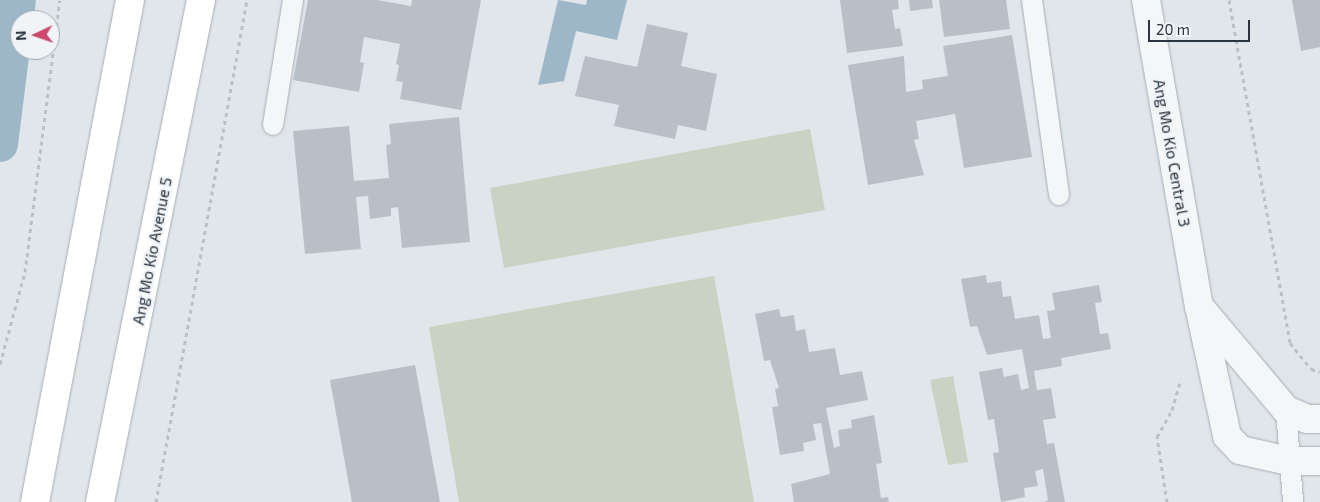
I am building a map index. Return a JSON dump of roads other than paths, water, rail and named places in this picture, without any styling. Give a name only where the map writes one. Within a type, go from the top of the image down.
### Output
[{"type":"main road","points":[[35,502],[130,0]]},
{"type":"main road","name":"Ang Mo Kio Avenue 5","points":[[100,502],[201,0]]},
{"type":"street","name":"Ang Mo Kio Central 3","points":[[1146,0],[1199,306],[1227,436],[1240,450],[1289,461],[1320,462]]},
{"type":"street","points":[[1199,306],[1286,410],[1307,418],[1320,419]]},
{"type":"lane","points":[[273,125],[293,0]]},
{"type":"lane","points":[[1032,0],[1059,194]]},
{"type":"lane","points":[[1286,410],[1293,502]]},
{"type":"water","points":[[558,0],[586,5],[587,0],[627,0],[617,40],[576,31],[564,81],[538,85]]},
{"type":"waterway","points":[[0,144],[18,0]]}]
